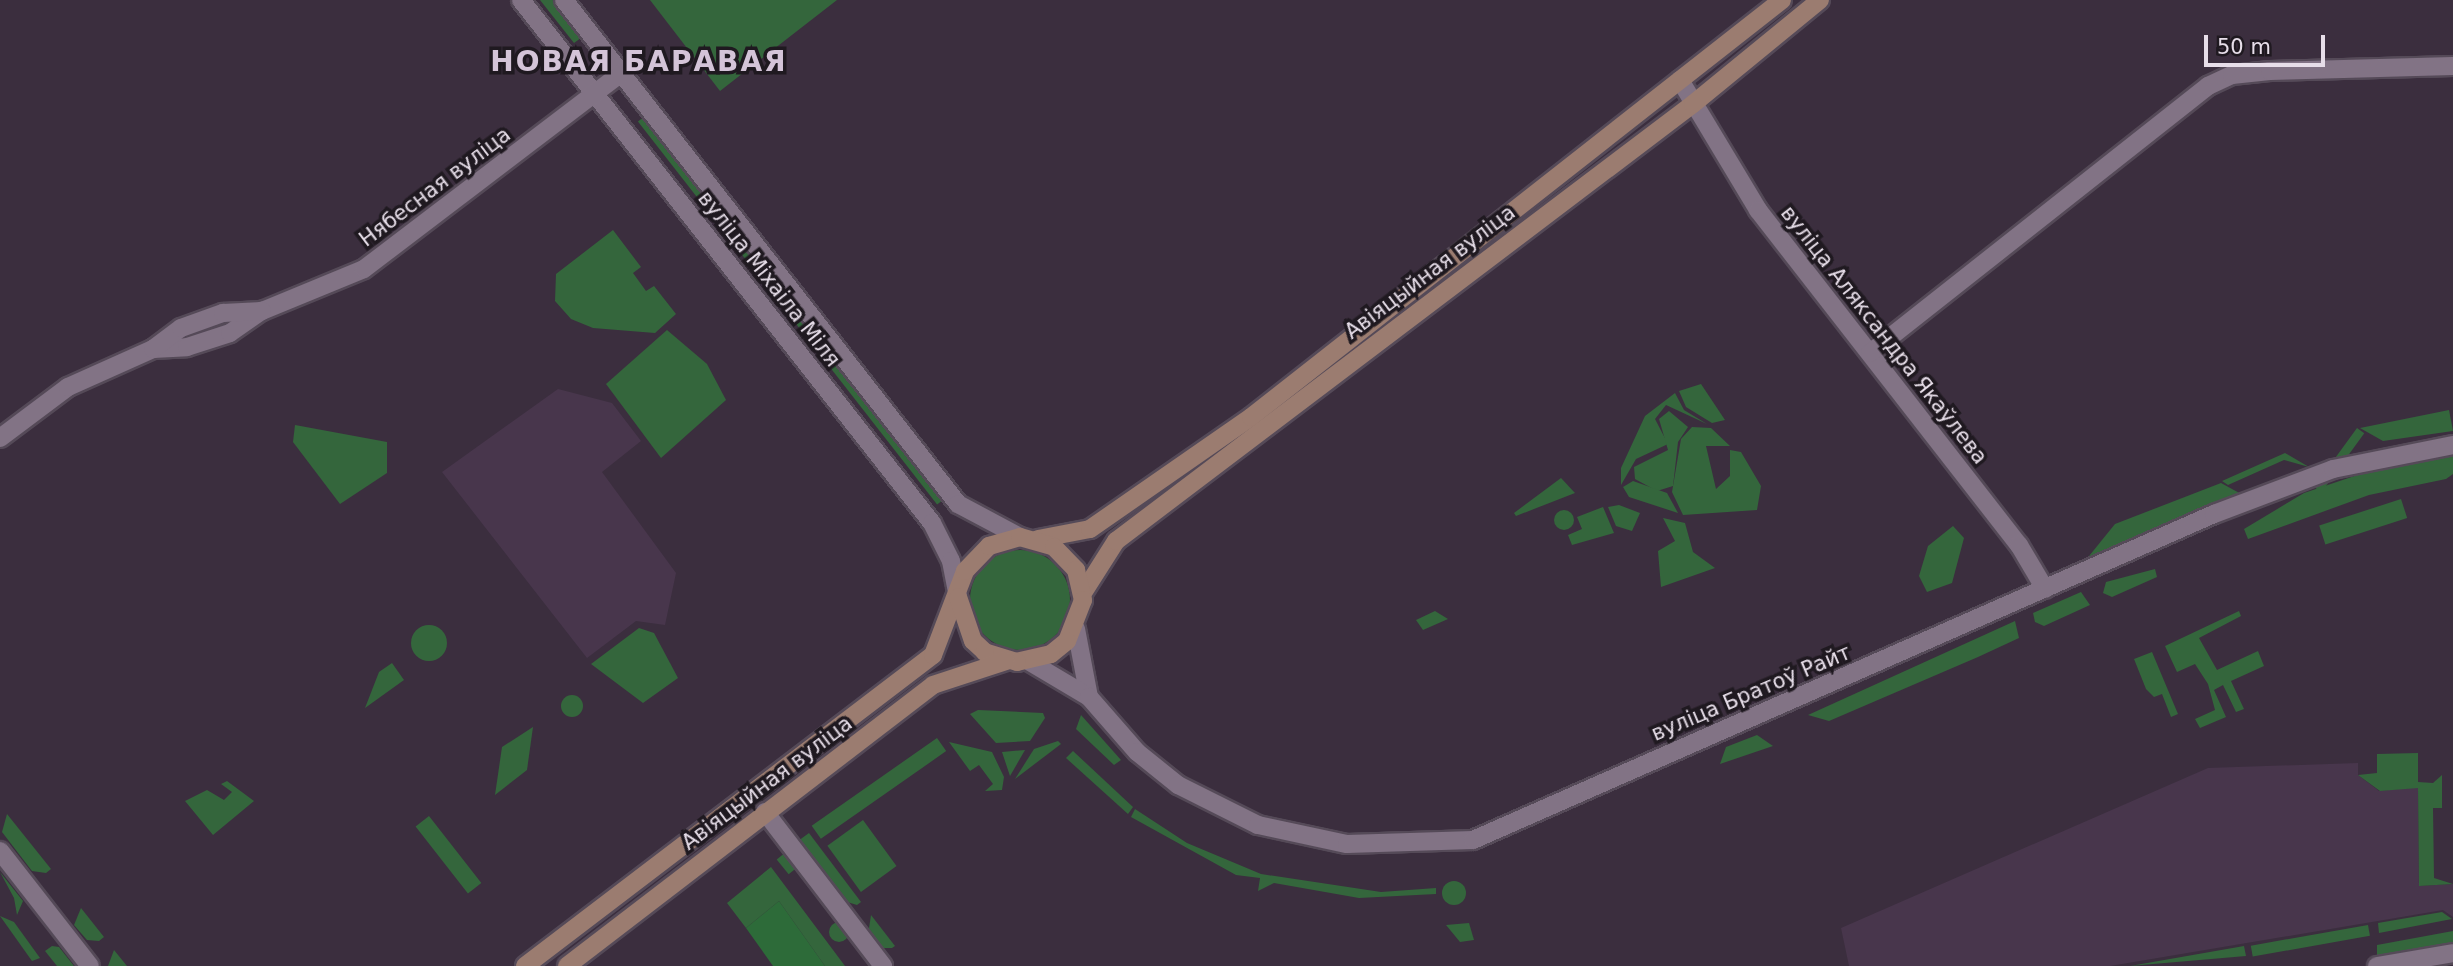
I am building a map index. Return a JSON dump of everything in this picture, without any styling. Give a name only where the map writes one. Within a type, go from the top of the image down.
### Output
[{"type":"main road","name":"Авіяцыйная вуліца","points":[[1027,538],[1090,529],[1251,417],[1782,0]]},
{"type":"main road","name":"Авіяцыйная вуліца","points":[[1083,593],[1116,541],[1693,104],[1820,0]]},
{"type":"main road","points":[[525,966],[933,655],[958,597],[965,571],[980,553],[1027,538],[1067,557],[1083,593],[1076,629],[1057,651],[1030,662],[1007,661],[973,641],[958,597]]},
{"type":"main road","name":"Авіяцыйная вуліца","points":[[567,966],[933,685],[1007,661]]},
{"type":"street","name":"вуліца Міхаіла Міля","points":[[521,0],[592,96],[932,523],[951,561],[958,597]]},
{"type":"street","name":"вуліца Міхаіла Міля","points":[[564,0],[958,504],[1027,538]]},
{"type":"street","points":[[1870,353],[2208,86],[2232,75],[2270,71],[2453,66]]},
{"type":"street","name":"Нябесная вуліца","points":[[0,438],[68,387],[153,349],[187,347],[230,333],[262,311],[336,284],[392,252],[621,73]]},
{"type":"street","name":"вуліца Аляксандра Якаўлева","points":[[1680,80],[1758,210],[2019,545],[2045,589]]},
{"type":"street","name":"вуліца Братоў Райт","points":[[1030,662],[1089,696],[1170,779],[1258,825],[1347,844],[1473,840],[2045,589],[2333,469],[2453,445]]},
{"type":"street","points":[[1076,629],[1089,696]]},
{"type":"street","points":[[765,812],[883,966]]},
{"type":"street","points":[[0,851],[90,966]]},
{"type":"street","points":[[2377,966],[2453,953]]},
{"type":"shaded area","points":[[558,389],[612,403],[641,441],[602,472],[676,573],[665,625],[636,621],[587,658],[442,472]]},
{"type":"shaded area","points":[[2358,763],[2358,775],[2379,791],[2418,787],[2419,886],[2453,884],[2453,917],[2443,910],[2110,966],[1849,966],[1841,928],[2208,768]]},
{"type":"green space","points":[[540,0],[557,0],[585,35],[574,43]]},
{"type":"green space","points":[[650,0],[837,0],[720,91]]},
{"type":"green space","points":[[645,116],[944,499],[937,505],[638,122]]},
{"type":"green space","points":[[613,230],[641,267],[633,273],[646,291],[654,286],[676,314],[655,333],[593,328],[571,319],[555,301],[556,274]]},
{"type":"green space","points":[[667,330],[707,364],[726,400],[661,458],[606,384]]},
{"type":"green space","points":[[1701,384],[1725,420],[1712,423],[1686,407],[1679,391]]},
{"type":"green space","points":[[1675,393],[1684,410],[1707,424],[1666,405],[1655,419],[1668,444],[1636,459],[1621,485],[1621,468],[1645,416]]},
{"type":"green space","points":[[2449,410],[2453,431],[2383,441],[2360,428]]},
{"type":"green space","points":[[1669,411],[1688,427],[1678,442],[1673,486],[1657,491],[1635,479],[1634,467],[1668,450],[1659,419]]},
{"type":"green space","points":[[295,425],[387,442],[387,473],[340,504],[293,442]]},
{"type":"green space","points":[[1692,427],[1711,428],[1730,446],[1706,446],[1716,489],[1730,476],[1730,450],[1741,452],[1761,486],[1757,510],[1683,515],[1672,492],[1681,439]]},
{"type":"green space","points":[[2357,428],[2364,433],[2321,492],[2314,487]]},
{"type":"green space","points":[[2285,453],[2309,467],[2284,460],[2228,485],[2222,481]]},
{"type":"green space","points":[[2453,454],[2453,474],[2446,479],[2369,495],[2248,539],[2244,529],[2304,493],[2384,466]]},
{"type":"green space","points":[[1561,478],[1575,493],[1516,516],[1514,513]]},
{"type":"green space","points":[[1633,481],[1667,493],[1678,513],[1629,497],[1623,487]]},
{"type":"green space","points":[[2221,483],[2243,495],[2092,565],[2085,561],[2115,524]]},
{"type":"green space","points":[[2401,499],[2407,518],[2325,545],[2319,526]]},
{"type":"green space","points":[[1619,505],[1640,513],[1632,531],[1616,526],[1608,507]]},
{"type":"green space","points":[[1603,507],[1614,533],[1572,545],[1568,535],[1582,529],[1577,517]]},
{"type":"green space","points":[[1560,510],[1568,510],[1574,520],[1568,530],[1560,530],[1554,524],[1554,516]]},
{"type":"green space","points":[[1663,518],[1685,523],[1693,552],[1715,568],[1661,587],[1658,551],[1675,541]]},
{"type":"green space","points":[[1953,526],[1964,538],[1952,583],[1927,592],[1919,576],[1928,546]]},
{"type":"green space","points":[[1020,550],[1039,554],[1055,565],[1066,581],[1070,600],[1066,619],[1055,635],[1039,646],[1020,650],[1001,646],[985,635],[974,619],[970,600],[974,581],[985,565],[1001,554]]},
{"type":"green space","points":[[2155,569],[2157,577],[2112,597],[2103,593],[2106,582]]},
{"type":"green space","points":[[2081,592],[2090,605],[2044,626],[2035,622],[2033,613]]},
{"type":"green space","points":[[1435,611],[1448,619],[1423,630],[1416,620]]},
{"type":"green space","points":[[2239,611],[2241,616],[2199,638],[2217,670],[2258,651],[2264,666],[2231,681],[2244,709],[2236,712],[2223,685],[2214,690],[2226,717],[2200,728],[2195,719],[2215,710],[2208,684],[2195,664],[2177,672],[2165,646]]},
{"type":"green space","points":[[2015,621],[2019,638],[1978,657],[1829,721],[1808,715]]},
{"type":"green space","points":[[429,625],[441,631],[447,643],[441,655],[429,661],[417,655],[411,643],[417,631]]},
{"type":"green space","points":[[639,628],[654,633],[678,678],[643,703],[591,664]]},
{"type":"green space","points":[[2152,652],[2178,714],[2171,717],[2162,694],[2154,697],[2146,689],[2134,659]]},
{"type":"green space","points":[[392,663],[404,680],[365,708],[379,672]]},
{"type":"green space","points":[[568,695],[576,695],[583,702],[583,710],[576,717],[568,717],[561,710],[561,702]]},
{"type":"green space","points":[[978,710],[1043,713],[1045,718],[1030,741],[996,743],[970,714]]},
{"type":"green space","points":[[1081,715],[1121,760],[1114,765],[1076,729]]},
{"type":"green space","points":[[533,727],[527,770],[495,795],[502,747]]},
{"type":"green space","points":[[1757,735],[1773,746],[1720,764],[1726,747]]},
{"type":"green space","points":[[937,738],[946,751],[821,839],[812,826]]},
{"type":"green space","points":[[1058,741],[1061,744],[1015,779],[1034,749]]},
{"type":"green space","points":[[949,742],[992,752],[1004,777],[1002,790],[985,791],[993,784],[979,765],[970,771]]},
{"type":"green space","points":[[1025,750],[1010,776],[1002,752]]},
{"type":"green space","points":[[1073,751],[1133,807],[1128,814],[1066,758]]},
{"type":"green space","points":[[2418,753],[2418,782],[2433,783],[2442,775],[2442,808],[2433,808],[2434,878],[2453,884],[2419,886],[2418,788],[2380,791],[2358,775],[2377,773],[2377,754]]},
{"type":"green space","points":[[227,781],[254,801],[213,835],[185,801],[207,790],[224,800],[232,792],[221,784]]},
{"type":"green space","points":[[1135,809],[1187,843],[1261,874],[1381,892],[1436,888],[1436,894],[1359,898],[1274,883],[1258,891],[1260,878],[1236,875],[1131,817]]},
{"type":"green space","points":[[7,814],[51,869],[46,873],[32,871],[2,832]]},
{"type":"green space","points":[[429,816],[481,883],[468,893],[416,826]]},
{"type":"green space","points":[[863,820],[897,866],[861,892],[827,846]]},
{"type":"green space","points":[[809,833],[861,902],[857,905],[844,901],[798,841]]},
{"type":"green space","points":[[786,852],[798,867],[789,874],[777,860]]},
{"type":"green space","points":[[771,867],[845,966],[825,966],[779,901],[746,928],[727,903]]},
{"type":"green space","points":[[0,872],[23,901],[17,915],[14,898]]},
{"type":"green space","points":[[1454,881],[1463,884],[1466,893],[1463,902],[1454,905],[1445,902],[1442,893],[1445,884]]},
{"type":"green space","points":[[779,901],[825,966],[773,966],[746,928]]},
{"type":"green space","points":[[81,908],[104,937],[99,941],[87,940],[74,925]]},
{"type":"green space","points":[[2442,912],[2452,919],[2379,933],[2378,923]]},
{"type":"green space","points":[[871,915],[895,946],[879,948],[868,935]]},
{"type":"green space","points":[[0,916],[14,922],[40,958],[32,961]]},
{"type":"green space","points":[[839,922],[846,925],[849,932],[846,939],[839,942],[832,939],[829,932],[832,925]]},
{"type":"green space","points":[[1469,923],[1474,940],[1460,942],[1446,925]]},
{"type":"green space","points":[[2368,925],[2370,936],[2253,956],[2251,946]]},
{"type":"green space","points":[[2453,931],[2453,946],[2377,958],[2377,945]]},
{"type":"green space","points":[[52,946],[59,947],[74,966],[57,966],[45,951]]},
{"type":"green space","points":[[2244,946],[2246,956],[2130,966]]},
{"type":"green space","points":[[114,950],[127,966],[108,966]]},
{"type":"district","name":"НОВАЯ БАРАВАЯ","points":[[639,62]]}]
